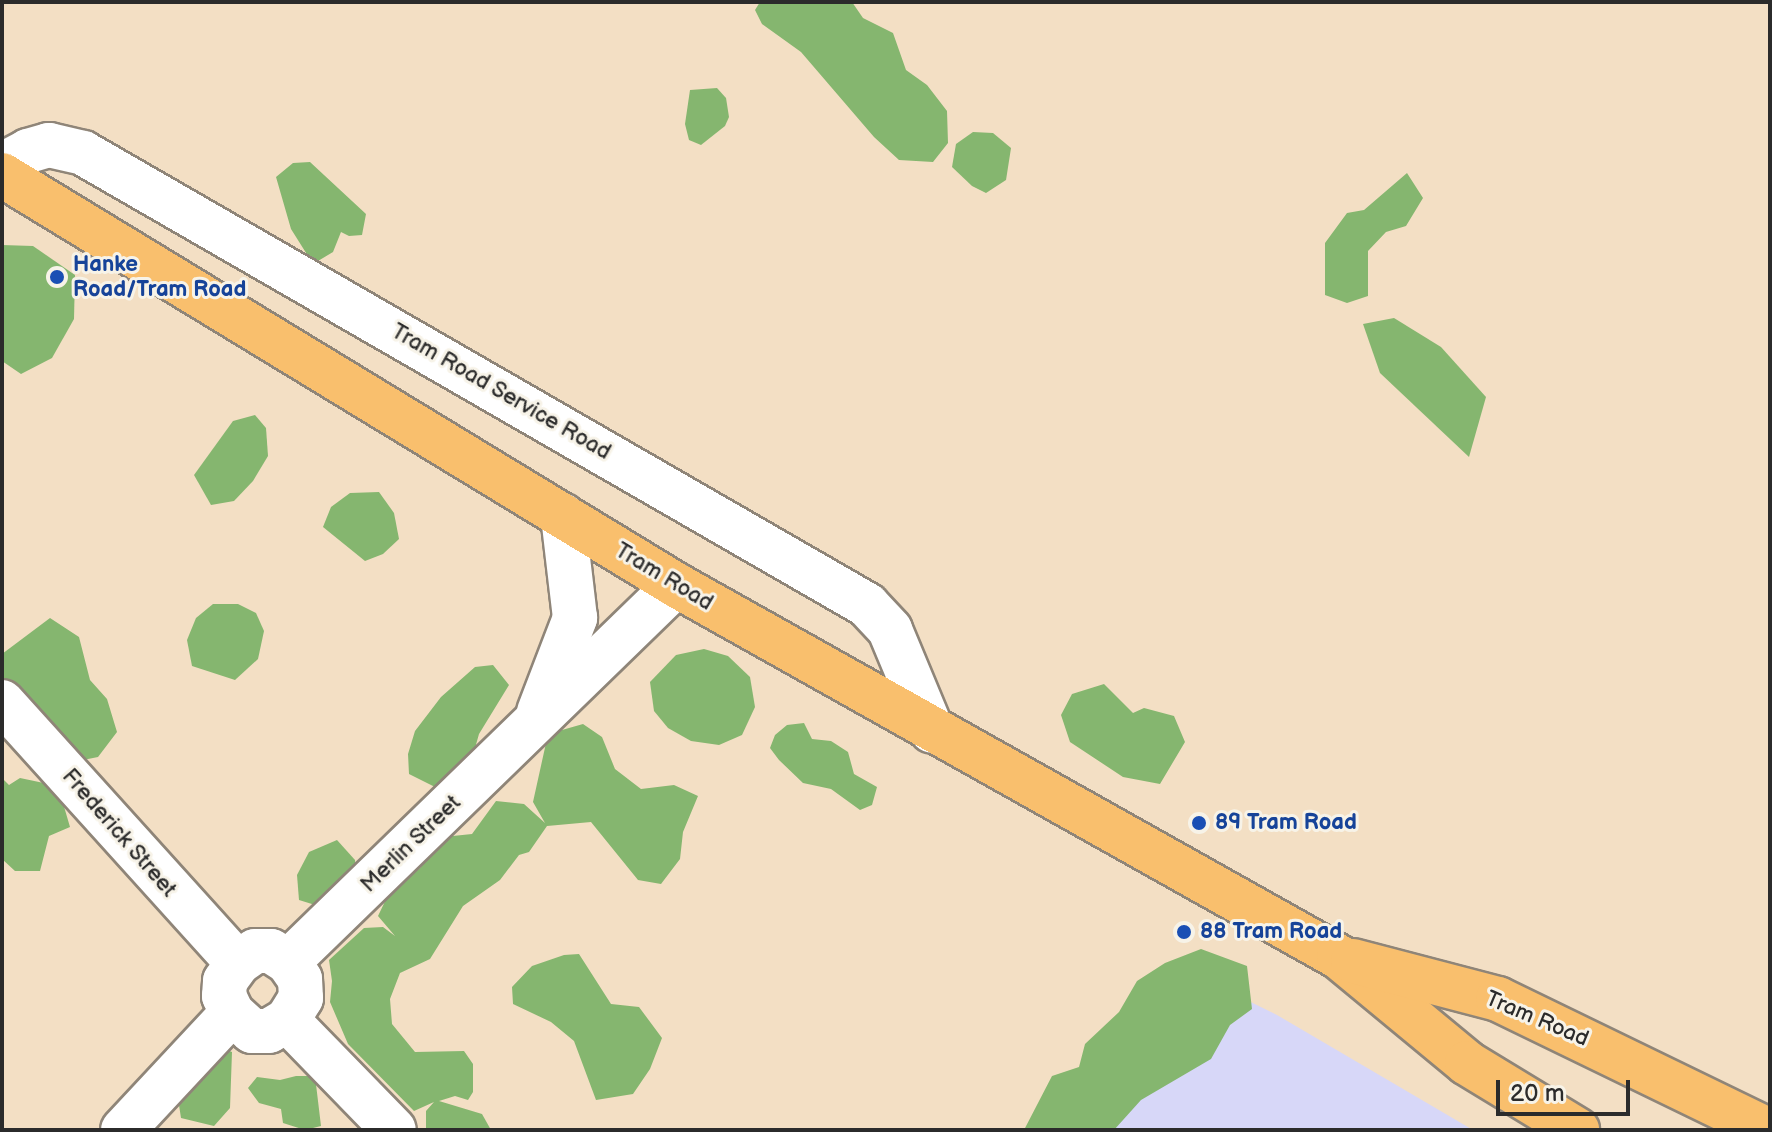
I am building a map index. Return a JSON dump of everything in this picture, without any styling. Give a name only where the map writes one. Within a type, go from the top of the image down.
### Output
[{"type":"main road","name":"Tram Road","points":[[2,175],[676,585],[1339,957],[1467,1063],[1577,1130]]},
{"type":"main road","name":"Tram Road","points":[[1339,957],[1498,999],[1768,1130]]},
{"type":"street","name":"Tram Road Service Road","points":[[2,165],[28,151],[49,145],[83,153],[867,605],[890,630],[932,731]]},
{"type":"street","name":"Merlin Street","points":[[533,726],[575,618],[563,516]]},
{"type":"street","name":"Merlin Street","points":[[288,962],[676,585]]},
{"type":"street","name":"Frederick Street","points":[[2,702],[238,963]]},
{"type":"street","points":[[255,951],[271,951],[288,962],[300,979],[301,998],[287,1020],[269,1031],[252,1031],[232,1013],[224,996],[225,981],[238,963],[255,951]]},
{"type":"street","points":[[123,1130],[232,1013]]},
{"type":"street","points":[[287,1020],[394,1130]]},
{"type":"shaded area","points":[[1202,978],[1277,1015],[1473,1130],[1061,1130]]},
{"type":"green space","points":[[760,2],[852,2],[863,18],[893,33],[906,70],[927,85],[947,111],[948,143],[933,162],[899,160],[874,137],[801,52],[762,24],[755,10]]},
{"type":"green space","points":[[717,88],[726,98],[729,117],[725,126],[701,145],[689,140],[685,124],[690,90]]},
{"type":"green space","points":[[973,132],[993,133],[1011,148],[1006,180],[986,193],[972,186],[952,167],[956,144]]},
{"type":"green space","points":[[310,162],[366,214],[362,235],[349,236],[341,232],[333,252],[313,264],[291,229],[276,177],[293,163]]},
{"type":"green space","points":[[1407,173],[1423,198],[1406,226],[1386,232],[1368,251],[1368,296],[1347,303],[1325,295],[1325,243],[1347,213],[1364,210]]},
{"type":"green space","points":[[2,245],[33,246],[75,275],[74,319],[52,358],[21,374],[2,361]]},
{"type":"green space","points":[[1394,318],[1441,347],[1486,397],[1469,457],[1380,373],[1363,324]]},
{"type":"green space","points":[[255,415],[266,428],[268,456],[253,481],[234,501],[211,505],[194,475],[233,421]]},
{"type":"green space","points":[[379,492],[394,513],[399,539],[383,554],[365,561],[323,527],[331,507],[350,493]]},
{"type":"green space","points":[[213,604],[238,604],[256,613],[264,631],[258,659],[235,680],[192,666],[187,640],[196,618]]},
{"type":"green space","points":[[50,618],[79,637],[90,680],[107,699],[117,732],[98,757],[73,762],[2,676],[2,654]]},
{"type":"green space","points":[[704,649],[728,656],[750,677],[755,707],[742,735],[719,745],[691,741],[668,728],[654,711],[650,682],[676,655]]},
{"type":"green space","points":[[493,665],[509,685],[479,734],[468,773],[447,793],[409,774],[408,754],[415,731],[441,697],[475,667]]},
{"type":"green space","points":[[1104,684],[1133,713],[1144,708],[1174,716],[1185,742],[1160,784],[1123,777],[1070,742],[1061,715],[1072,694]]},
{"type":"green space","points":[[804,723],[812,739],[831,741],[848,752],[854,774],[877,787],[872,805],[860,810],[831,789],[803,783],[779,760],[770,748],[775,735],[787,725]]},
{"type":"green space","points":[[583,724],[602,737],[615,769],[641,789],[674,785],[698,796],[683,832],[680,859],[661,884],[638,880],[591,822],[547,826],[529,852],[519,855],[500,880],[463,906],[430,959],[400,973],[390,999],[392,1024],[415,1052],[464,1051],[473,1064],[473,1092],[468,1100],[455,1096],[439,1101],[482,1114],[491,1130],[426,1130],[426,1111],[434,1102],[414,1111],[348,1044],[330,1002],[332,981],[329,960],[364,928],[383,927],[395,936],[378,916],[389,893],[420,868],[443,837],[472,834],[496,801],[524,804],[545,823],[533,802],[548,734]]},
{"type":"green space","points":[[2,778],[9,785],[20,778],[58,786],[70,827],[49,836],[40,871],[15,871],[2,859]]},
{"type":"green space","points":[[337,840],[355,860],[357,890],[328,909],[299,900],[297,875],[309,852]]},
{"type":"green space","points":[[1201,949],[1247,966],[1252,1009],[1230,1025],[1211,1059],[1141,1100],[1114,1130],[1024,1130],[1052,1076],[1079,1067],[1085,1044],[1119,1012],[1137,981],[1165,963]]},
{"type":"green space","points":[[579,954],[611,1004],[639,1007],[662,1038],[650,1069],[633,1094],[596,1100],[574,1041],[551,1022],[513,1004],[512,987],[532,966],[564,955]]},
{"type":"green space","points":[[202,1040],[232,1052],[230,1108],[214,1126],[181,1118],[179,1105],[163,1082]]},
{"type":"green space","points":[[315,1076],[321,1126],[305,1130],[283,1123],[281,1109],[259,1103],[248,1088],[257,1077],[280,1080]]},
{"type":"place","name":"Hanke Road/Tram Road","points":[[57,277]]},
{"type":"place","name":"89 Tram Road","points":[[1199,823]]},
{"type":"place","name":"88 Tram Road","points":[[1184,932]]}]
